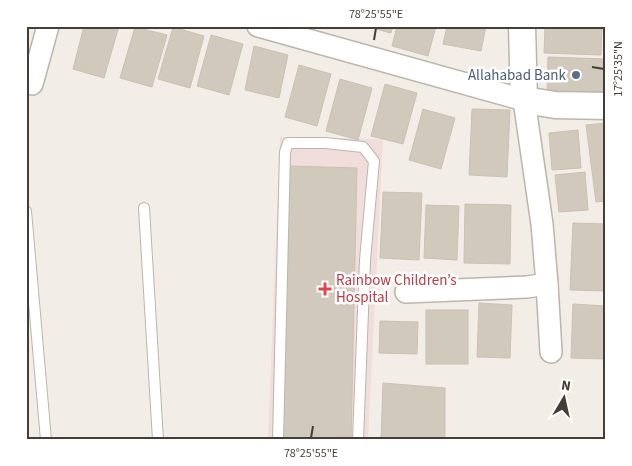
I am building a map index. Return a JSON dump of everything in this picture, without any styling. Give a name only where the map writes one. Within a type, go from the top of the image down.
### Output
[{"type":"street","points":[[32,84],[48,26]]},
{"type":"street","points":[[258,26],[524,100],[555,105],[606,106]]},
{"type":"street","points":[[522,26],[524,100],[542,224],[552,352]]},
{"type":"street","points":[[406,292],[527,287],[547,284]]},
{"type":"lane","points":[[278,440],[284,152],[288,142],[301,141],[363,147],[374,161],[366,260],[358,440]]},
{"type":"lane","points":[[144,208],[158,440]]},
{"type":"lane","points":[[26,211],[46,440]]},
{"type":"shaded area","name":"Rainbow Children’s Hospital","points":[[280,137],[383,139],[368,440],[268,440]]},
{"type":"building","points":[[84,26],[119,26],[104,78],[73,69]]},
{"type":"building","points":[[364,26],[393,26],[391,33]]},
{"type":"building","points":[[397,26],[436,26],[428,56],[392,46]]},
{"type":"building","points":[[447,26],[486,26],[481,51],[443,44]]},
{"type":"building","points":[[545,26],[602,26],[601,55],[544,53]]},
{"type":"building","points":[[135,27],[167,35],[152,87],[120,78]]},
{"type":"building","points":[[173,27],[204,36],[190,88],[158,79]]},
{"type":"building","points":[[211,35],[243,44],[229,95],[197,86]]},
{"type":"building","points":[[254,46],[288,55],[279,98],[245,90]]},
{"type":"building","points":[[548,57],[605,59],[604,96],[547,94]]},
{"type":"building","points":[[299,65],[331,74],[317,126],[285,117]]},
{"type":"building","points":[[340,79],[372,88],[358,140],[326,131]]},
{"type":"building","points":[[385,84],[417,93],[403,144],[371,136]]},
{"type":"building","points":[[423,109],[455,118],[441,169],[409,160]]},
{"type":"building","points":[[472,109],[510,110],[507,177],[469,175]]},
{"type":"building","points":[[606,123],[606,201],[596,202],[586,125]]},
{"type":"building","points":[[578,130],[581,168],[552,170],[549,133]]},
{"type":"building","name":"Rainbow Children’s Hospital","points":[[289,166],[357,168],[351,440],[282,440]]},
{"type":"building","points":[[585,172],[588,210],[559,212],[555,175]]},
{"type":"building","points":[[383,192],[422,193],[419,260],[380,258]]},
{"type":"building","points":[[465,204],[511,205],[510,264],[464,263]]},
{"type":"building","points":[[426,205],[459,206],[457,260],[424,258]]},
{"type":"building","points":[[573,223],[606,224],[606,291],[570,290]]},
{"type":"building","points":[[479,303],[512,305],[510,358],[477,357]]},
{"type":"building","points":[[573,304],[606,306],[604,359],[571,358]]},
{"type":"building","points":[[426,310],[468,310],[468,364],[426,364]]},
{"type":"building","points":[[380,321],[418,322],[417,354],[379,353]]},
{"type":"building","points":[[383,383],[445,388],[445,440],[381,440]]},
{"type":"place","name":"Allahabad Bank","points":[[576,75]]},
{"type":"place","name":"Rainbow Children’s Hospital","points":[[325,289]]}]
